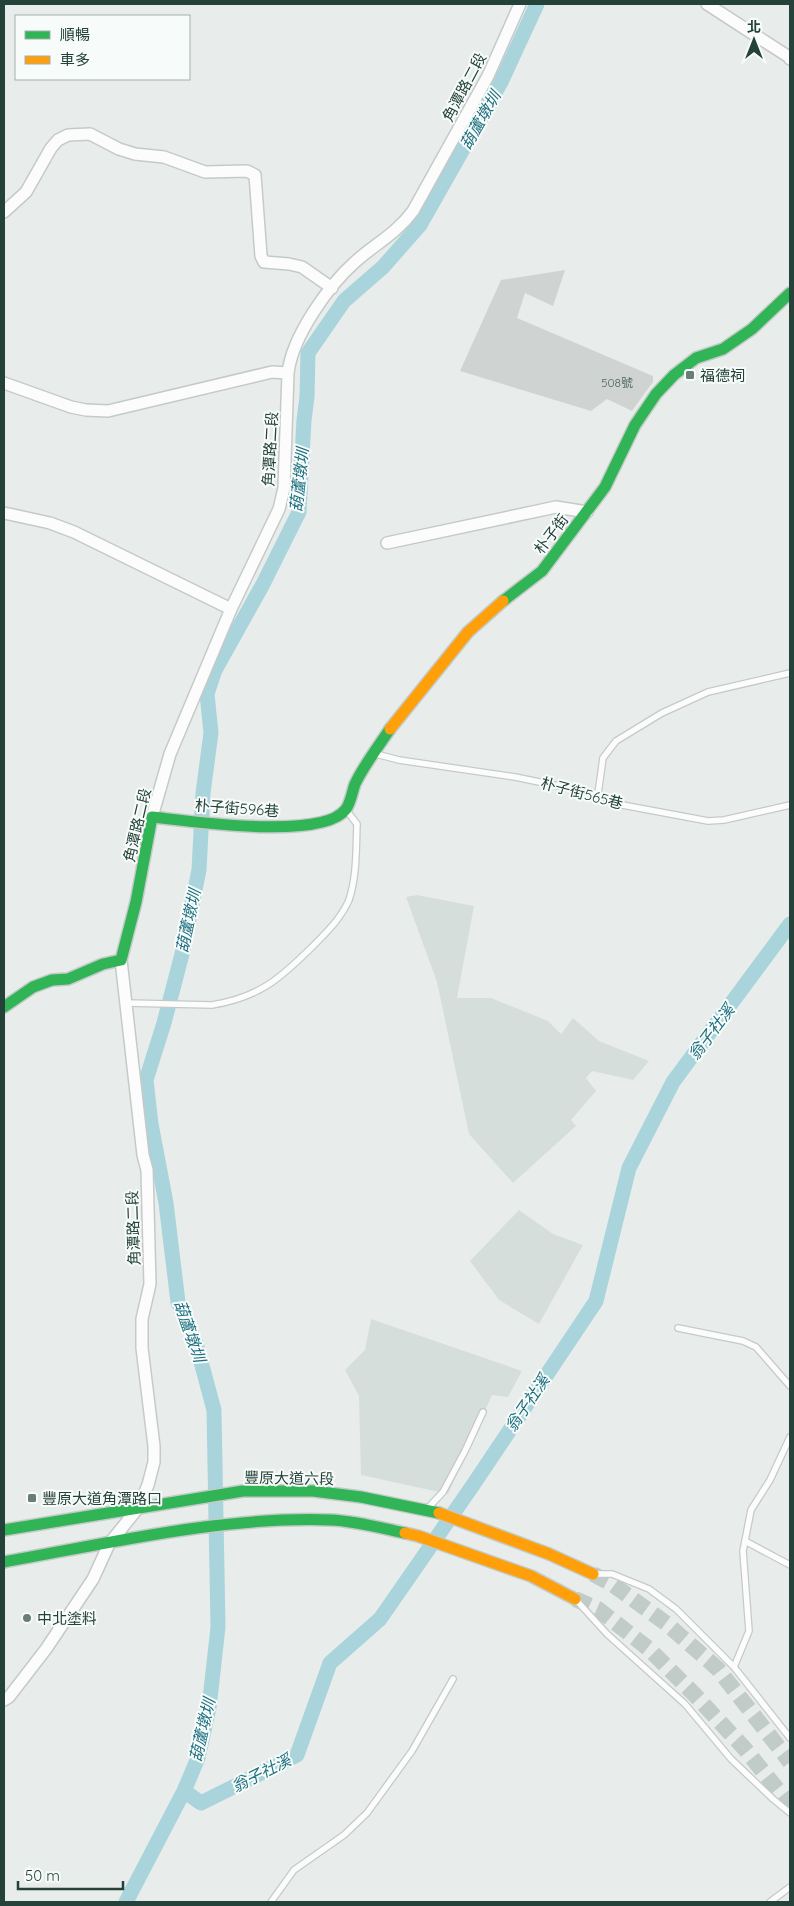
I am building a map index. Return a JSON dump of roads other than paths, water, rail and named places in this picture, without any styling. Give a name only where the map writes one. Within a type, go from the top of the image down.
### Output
[{"type":"street","name":"角潭路二段","points":[[4,1700],[9,1697],[46,1648],[93,1579],[109,1544],[138,1508],[148,1485],[154,1462],[154,1446],[142,1348],[142,1319],[150,1284],[147,1170],[121,960],[136,902],[152,817],[170,754],[231,609],[274,522],[282,499],[289,360],[302,331],[332,288],[350,267],[398,229],[413,212],[488,76],[520,4]]},
{"type":"street","points":[[707,4],[789,56],[790,59]]},
{"type":"street","points":[[4,212],[26,192],[51,148],[58,140],[68,135],[90,134],[119,149],[136,154],[164,157],[204,172],[247,171],[252,173],[255,175],[261,256],[264,262],[289,264],[302,268],[332,288]]},
{"type":"street","name":"朴子街","points":[[346,809],[356,783],[392,725],[468,632],[490,611],[542,571],[587,512],[605,487],[635,426],[656,394],[674,375],[696,358],[723,349],[752,329],[790,293]]},
{"type":"street","points":[[4,383],[78,408],[108,410],[272,372],[288,373]]},
{"type":"street","points":[[387,543],[556,507],[587,512]]},
{"type":"street","points":[[4,513],[42,521],[74,532],[231,609]]},
{"type":"street","name":"朴子街596巷","points":[[152,817],[256,827],[306,825],[335,819],[346,809]]},
{"type":"street","points":[[4,1007],[33,987],[52,980],[68,979],[103,964],[121,960]]},
{"type":"street","name":"豐原大道六段","points":[[4,1530],[241,1492],[313,1491],[360,1497],[441,1513],[549,1554],[594,1574]]},
{"type":"street","points":[[4,1562],[182,1531],[246,1522],[332,1520],[360,1523],[418,1536],[531,1576],[575,1599]]},
{"type":"lane","points":[[598,794],[603,758],[616,741],[662,713],[708,692],[790,673]]},
{"type":"lane","name":"朴子街565巷","points":[[374,754],[399,760],[515,777],[598,794],[618,804],[708,820],[724,820],[790,805]]},
{"type":"lane","points":[[125,1003],[184,1005],[225,1003],[262,989],[286,973],[336,923],[349,898],[354,874],[357,824],[346,809]]},
{"type":"lane","points":[[678,1328],[743,1341],[756,1347],[790,1386]]},
{"type":"lane","points":[[426,1510],[443,1492],[483,1412]]},
{"type":"lane","points":[[734,1667],[749,1631],[743,1551],[751,1510],[770,1480],[790,1437]]},
{"type":"lane","points":[[745,1541],[790,1565]]},
{"type":"lane","points":[[594,1574],[612,1574],[649,1589],[676,1609],[734,1667],[790,1738]]},
{"type":"lane","points":[[575,1599],[607,1634],[685,1704],[731,1759],[772,1799],[790,1813]]},
{"type":"lane","points":[[271,1902],[294,1870],[344,1835],[367,1813],[412,1751],[453,1679]]},
{"type":"lane","points":[[770,1902],[790,1887]]},
{"type":"waterway","name":"葫蘆墩圳","points":[[126,1902],[184,1791],[198,1758],[209,1708],[218,1627],[214,1410],[196,1343],[178,1302],[166,1203],[151,1124],[146,1080],[164,1023],[182,954],[199,870],[203,793],[211,733],[207,694],[215,670],[263,584],[299,512],[308,353],[344,301],[383,267],[420,225],[501,82],[537,4]]},
{"type":"waterway","name":"翁子社溪","points":[[184,1791],[201,1803],[297,1755],[330,1663],[380,1619],[473,1485],[596,1301],[629,1168],[673,1082],[790,924]]},
{"type":"tunnel","points":[[593,1574],[612,1584],[667,1624],[718,1669],[790,1762]]},
{"type":"tunnel","points":[[575,1599],[598,1609],[649,1649],[745,1749],[790,1805]]},
{"type":"place","name":"福德祠","points":[[690,375]]},
{"type":"place","name":"豐原大道角潭路口","points":[[32,1498]]},
{"type":"place","name":"中北塗料","points":[[27,1618]]}]
